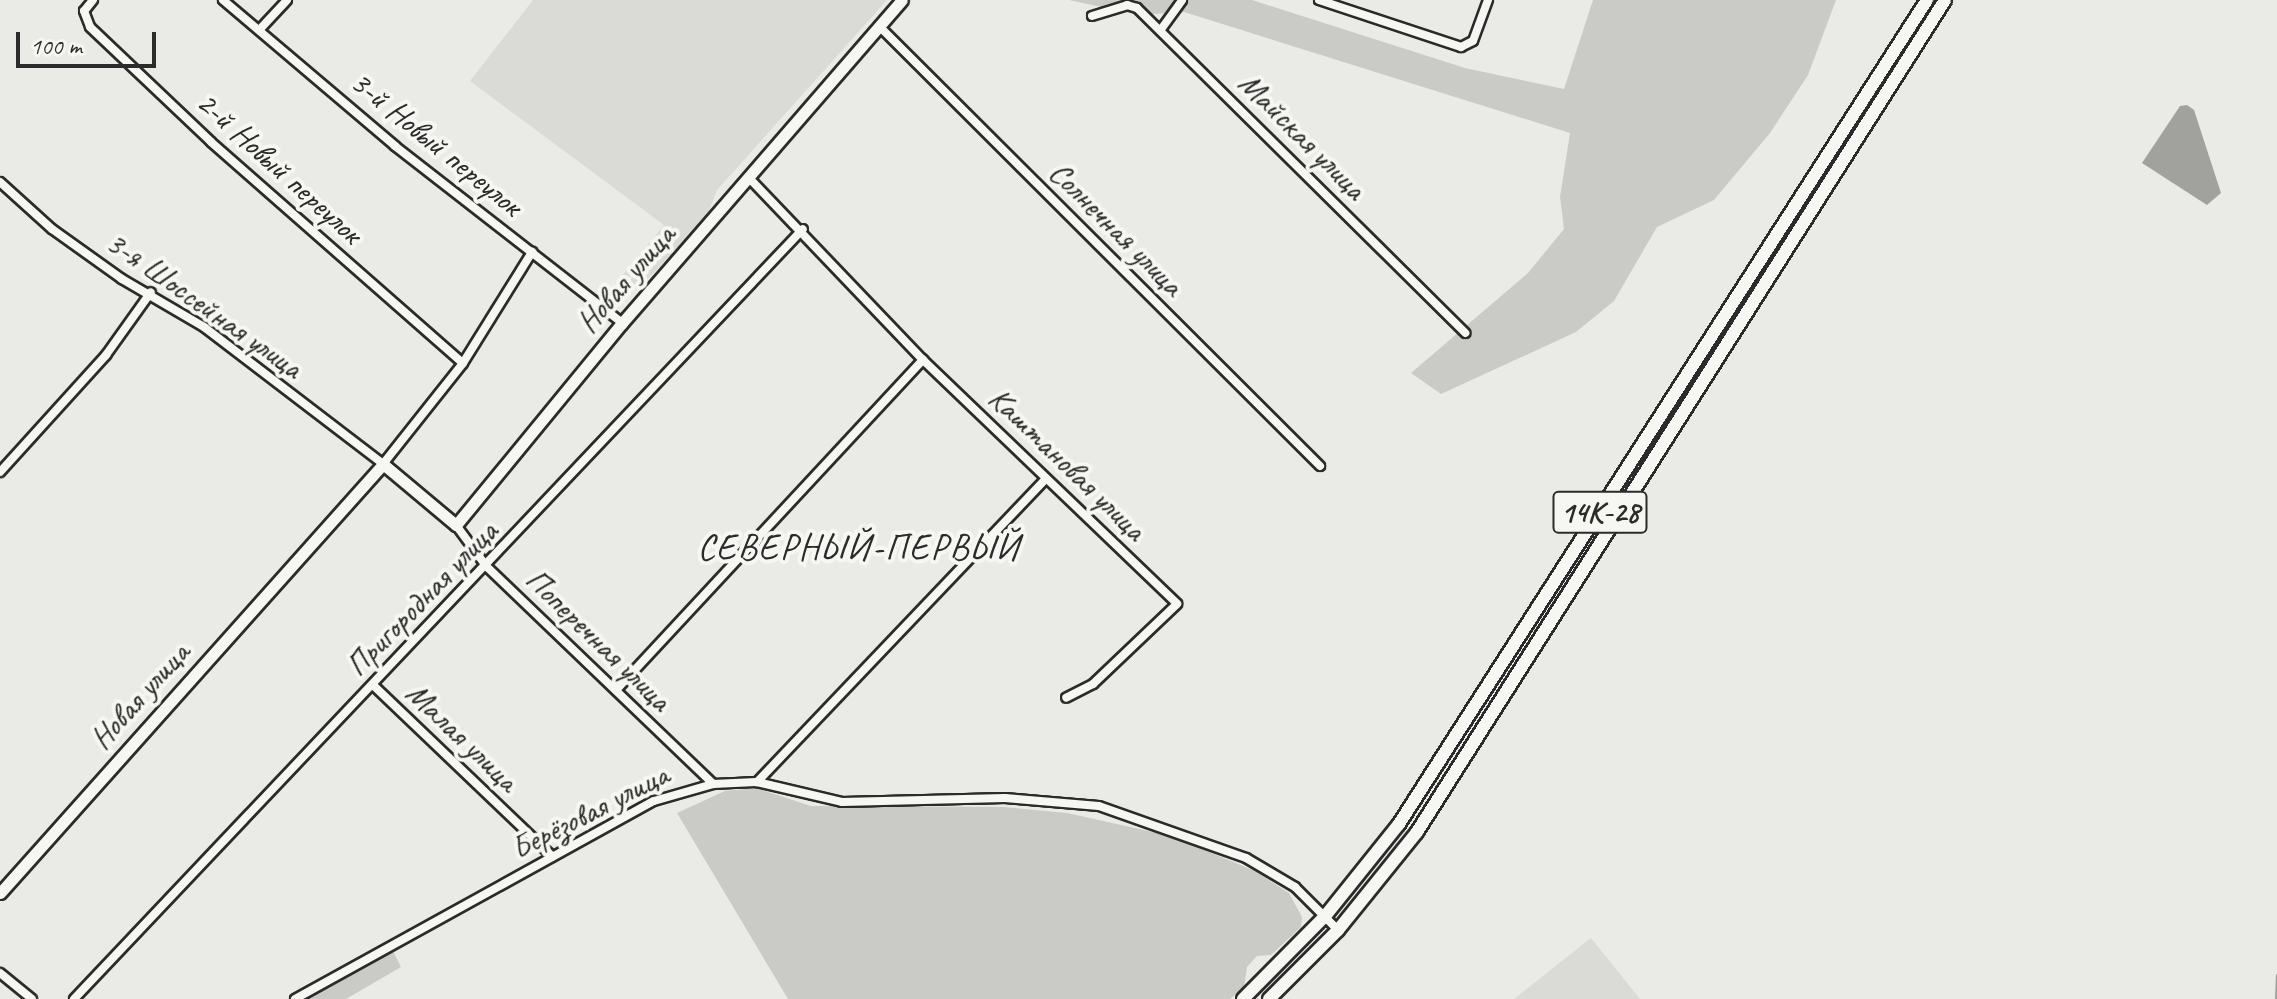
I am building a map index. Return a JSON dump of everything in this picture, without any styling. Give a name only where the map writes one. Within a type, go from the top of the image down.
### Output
[{"type":"main road","name":"14К-28","points":[[1243,999],[1326,915],[1399,824],[1927,0]]},
{"type":"main road","name":"14К-28","points":[[1269,999],[1338,930],[1417,832],[1945,0]]},
{"type":"street","name":"2-й Новый переулок","points":[[93,0],[84,11],[90,27],[211,142],[463,363]]},
{"type":"street","name":"3-й Новый переулок","points":[[223,0],[261,28],[395,146],[622,323]]},
{"type":"street","points":[[261,28],[287,0]]},
{"type":"street","name":"Новая улица","points":[[456,525],[622,323],[902,0]]},
{"type":"street","points":[[1162,28],[1182,0]]},
{"type":"street","points":[[1319,0],[1345,4],[1468,46],[1488,0]]},
{"type":"street","name":"Майская улица","points":[[1092,16],[1127,5],[1162,28],[1465,333]]},
{"type":"street","name":"Солнечная улица","points":[[879,26],[1320,466]]},
{"type":"street","name":"Каштановая улица","points":[[749,178],[803,229],[923,360],[1177,604],[1093,684],[1066,698]]},
{"type":"street","name":"3-я Шоссейная улица","points":[[0,182],[64,237],[122,279],[151,292],[383,464]]},
{"type":"street","name":"Пригородная улица","points":[[74,999],[487,567],[803,229]]},
{"type":"street","name":"Новая улица","points":[[0,893],[383,464],[463,363],[532,252]]},
{"type":"street","points":[[0,472],[106,355],[151,292]]},
{"type":"street","points":[[616,690],[923,360]]},
{"type":"street","points":[[383,464],[456,525]]},
{"type":"street","points":[[757,782],[1046,478]]},
{"type":"street","name":"Поперечная улица","points":[[456,525],[487,567],[713,784]]},
{"type":"street","name":"Малая улица","points":[[373,685],[552,856]]},
{"type":"street","name":"Берёзовая улица","points":[[295,999],[654,801],[713,784],[757,782],[842,802],[1005,798],[1099,806],[1246,858],[1286,880],[1326,915],[1338,930]]},
{"type":"street","points":[[0,973],[32,999]]},
{"type":"shaded area","points":[[533,0],[887,0],[717,190],[706,218],[639,288],[623,275],[664,225],[470,81]]},
{"type":"shaded area","points":[[1069,0],[1252,0],[1465,68],[1564,89],[1593,0],[1836,0],[1808,75],[1770,133],[1714,200],[1657,227],[1614,301],[1576,332],[1441,394],[1411,373],[1528,273],[1564,229],[1560,197],[1570,133],[1184,12],[1139,15]]},
{"type":"shaded area","points":[[2187,105],[2194,110],[2221,193],[2207,205],[2142,163],[2180,106]]},
{"type":"shaded area","points":[[756,788],[811,806],[1004,807],[1067,813],[1171,836],[1255,871],[1289,893],[1302,917],[1301,927],[1271,955],[1257,956],[1247,967],[1244,987],[1230,999],[788,999],[677,813],[725,791]]},
{"type":"shaded area","points":[[1591,938],[1640,999],[1514,999]]},
{"type":"shaded area","points":[[392,949],[401,967],[346,999],[303,999]]},
{"type":"waterway","points":[[2276,999],[2277,975]]},
{"type":"district","name":"СЕВЕРНЫЙ-ПЕРВЫЙ","points":[[859,548]]}]
